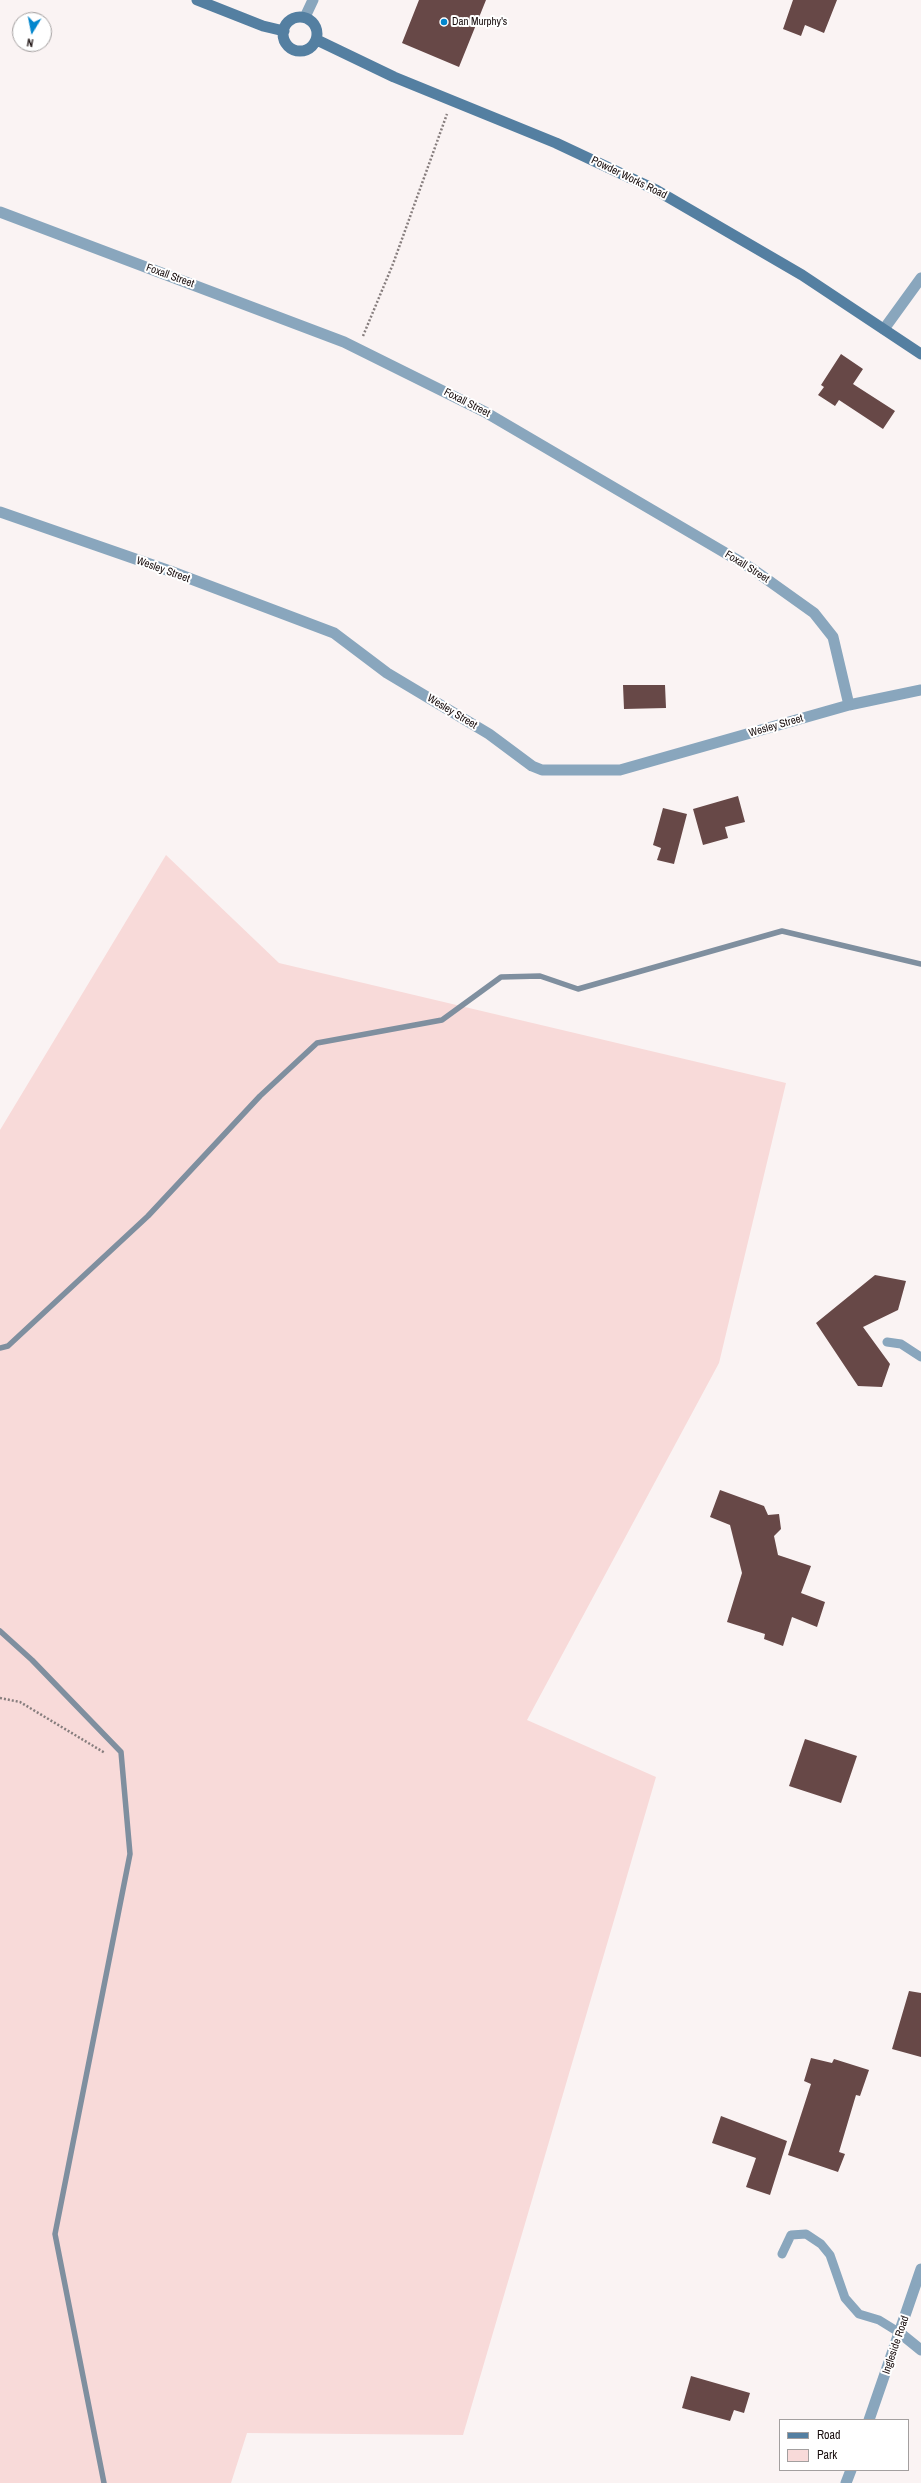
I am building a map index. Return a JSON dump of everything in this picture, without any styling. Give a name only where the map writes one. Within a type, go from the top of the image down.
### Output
[{"type":"main road","points":[[197,0],[264,26],[284,31]]},
{"type":"main road","points":[[306,17],[316,28],[317,40],[310,48],[299,51],[293,50],[285,42],[284,31],[285,26],[294,18],[306,17]]},
{"type":"main road","name":"Powder Works Road","points":[[317,40],[394,77],[556,143],[656,190],[802,275],[921,354]]},
{"type":"street","points":[[306,17],[313,0]]},
{"type":"street","name":"Foxall Street","points":[[0,212],[358,348],[485,412],[751,568],[814,612],[833,637],[849,705]]},
{"type":"street","points":[[884,329],[921,278]]},
{"type":"street","name":"Wesley Street","points":[[0,512],[170,572],[334,633],[387,673],[489,734],[532,766],[542,770],[620,770],[849,705],[921,690]]},
{"type":"street","name":"Ingleside Road","points":[[869,2419],[921,2269]]},
{"type":"street","points":[[900,2333],[921,2350]]},
{"type":"street","points":[[846,2483],[851,2471]]},
{"type":"lane","points":[[887,1342],[901,1344],[921,1357]]},
{"type":"lane","points":[[782,2254],[791,2236],[806,2234],[821,2244],[830,2255],[846,2298],[850,2303],[860,2314],[880,2320],[900,2333]]},
{"type":"path","points":[[358,348],[393,264],[452,101]]},
{"type":"path","points":[[0,1698],[20,1702],[104,1753]]},
{"type":"green space","points":[[166,855],[279,963],[786,1083],[719,1363],[527,1720],[656,1777],[463,2435],[247,2433],[231,2483],[0,2483],[0,1130]]},
{"type":"building","name":"Dan Murphy's","points":[[419,0],[486,0],[459,67],[402,43]]},
{"type":"building","points":[[793,0],[837,0],[824,33],[805,25],[801,36],[783,29]]},
{"type":"building","points":[[841,354],[863,369],[853,384],[895,411],[883,429],[839,400],[835,406],[818,395],[824,387],[821,385]]},
{"type":"building","points":[[623,685],[665,685],[666,708],[624,709]]},
{"type":"building","points":[[738,796],[745,822],[725,827],[728,838],[703,845],[693,809]]},
{"type":"building","points":[[663,808],[687,814],[674,864],[657,860],[661,848],[653,845]]},
{"type":"building","points":[[875,1275],[906,1281],[898,1310],[863,1327],[890,1364],[882,1387],[858,1386],[816,1323]]},
{"type":"building","points":[[720,1490],[764,1506],[768,1515],[779,1514],[781,1529],[774,1536],[778,1555],[811,1566],[801,1593],[825,1602],[817,1627],[792,1617],[783,1646],[764,1639],[765,1634],[727,1622],[742,1573],[730,1525],[710,1517]]},
{"type":"building","points":[[805,1739],[857,1756],[841,1803],[789,1786]]},
{"type":"building","points":[[909,1991],[921,1993],[921,2057],[892,2049]]},
{"type":"building","points":[[811,2058],[832,2063],[834,2059],[869,2070],[860,2096],[856,2095],[839,2152],[845,2154],[838,2172],[788,2155],[811,2084],[804,2081]]},
{"type":"building","points":[[721,2116],[787,2141],[770,2195],[746,2187],[756,2158],[712,2143]]},
{"type":"building","points":[[691,2376],[750,2393],[744,2413],[734,2410],[730,2421],[682,2408]]},
{"type":"waterway","points":[[0,1348],[8,1346],[148,1216],[260,1096],[317,1043],[442,1020],[501,977],[540,976],[578,989],[782,931],[921,964]]},
{"type":"waterway","points":[[0,1631],[32,1660],[121,1752],[130,1854],[55,2234],[104,2483]]},
{"type":"place","name":"Dan Murphy's","points":[[444,22]]}]
